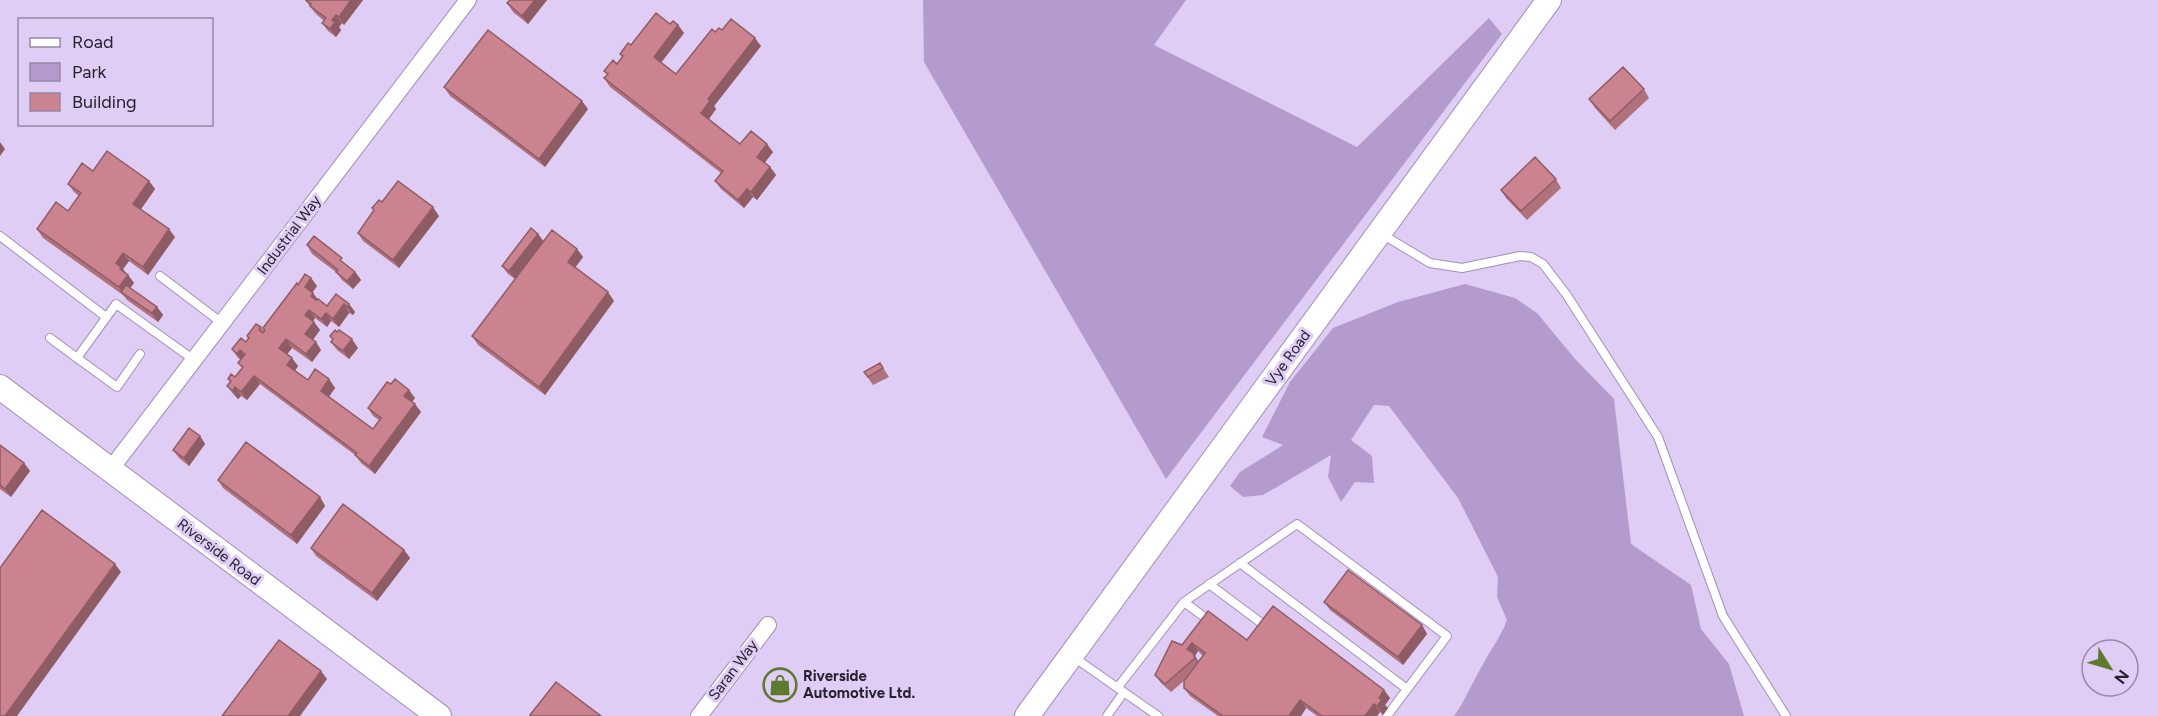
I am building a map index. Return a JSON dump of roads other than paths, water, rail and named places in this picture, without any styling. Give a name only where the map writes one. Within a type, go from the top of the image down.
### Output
[{"type":"main road","name":"Vye Road","points":[[1027,716],[1549,0]]},
{"type":"main road","name":"Riverside Road","points":[[0,387],[439,716]]},
{"type":"street","name":"Industrial Way","points":[[111,470],[468,0]]},
{"type":"street","name":"Saran Way","points":[[699,716],[768,625]]},
{"type":"lane","points":[[1380,233],[1430,264],[1462,268],[1520,256],[1531,257],[1543,264],[1566,294],[1658,437],[1723,616],[1786,716]]},
{"type":"lane","points":[[0,236],[106,317]]},
{"type":"lane","points":[[160,276],[222,323]]},
{"type":"lane","points":[[77,358],[116,304],[194,360]]},
{"type":"lane","points":[[50,338],[117,387],[140,354]]},
{"type":"lane","points":[[1107,716],[1121,690],[1184,602],[1297,524],[1447,636],[1387,716]]},
{"type":"lane","points":[[1240,563],[1407,689]]},
{"type":"lane","points":[[1209,584],[1264,625]]},
{"type":"lane","points":[[1184,602],[1207,619]]},
{"type":"lane","points":[[1072,656],[1158,716]]},
{"type":"place","name":"Riverside Automotive Ltd.","points":[[780,685]]}]
